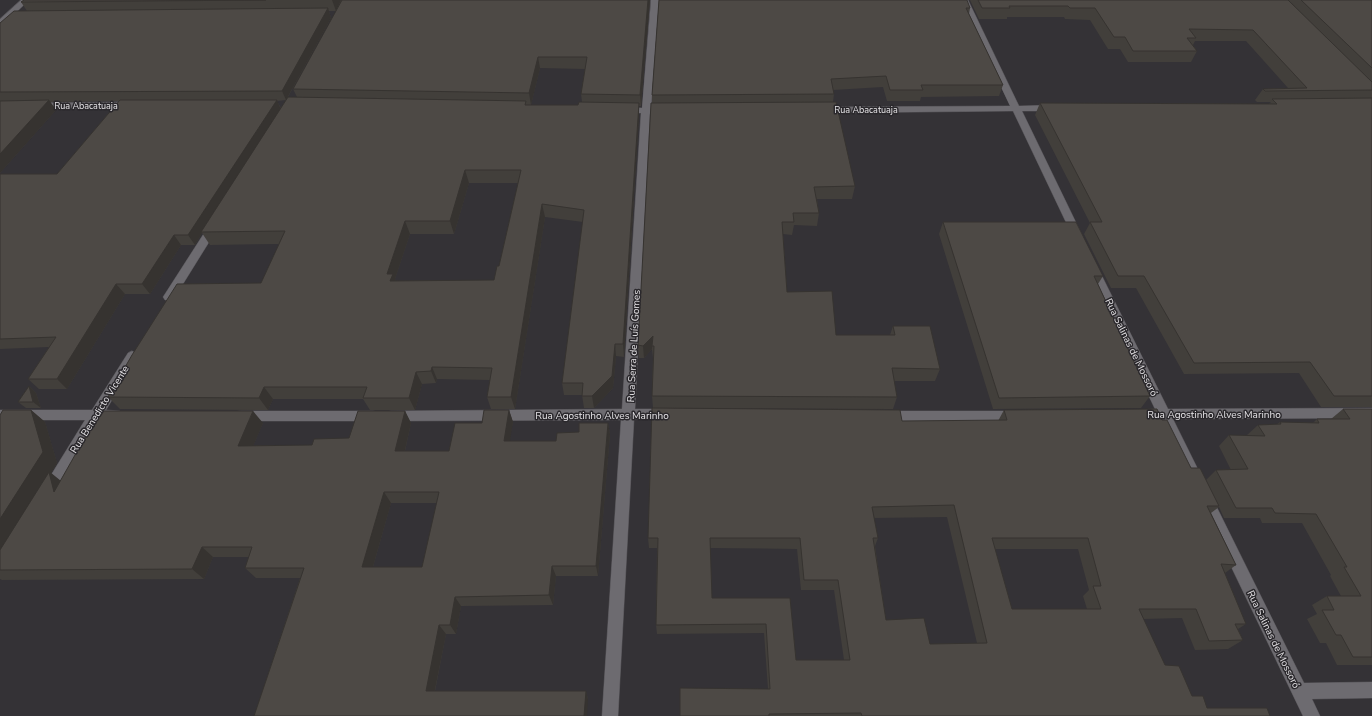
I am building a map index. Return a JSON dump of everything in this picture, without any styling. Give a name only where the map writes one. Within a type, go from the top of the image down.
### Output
[{"type":"street","points":[[0,23],[26,0]]},
{"type":"street","name":"Rua Serra de Luís Gomes","points":[[610,716],[646,111],[655,0]]},
{"type":"street","name":"Rua Salinas de Mossoró","points":[[964,0],[1312,716]]},
{"type":"street","points":[[7,17],[23,17]]},
{"type":"street","name":"Rua Abacatuaja","points":[[31,106],[141,105]]},
{"type":"street","name":"Rua Abacatuaja","points":[[812,110],[1064,108]]},
{"type":"street","points":[[615,110],[678,111]]},
{"type":"street","points":[[163,307],[218,219]]},
{"type":"street","name":"Rua Benedicto Vicente","points":[[41,503],[138,347]]},
{"type":"street","name":"Rua Agostinho Alves Marinho","points":[[1131,414],[1372,413]]},
{"type":"street","name":"Rua Agostinho Alves Marinho","points":[[231,416],[676,414]]},
{"type":"street","points":[[0,415],[127,415]]},
{"type":"street","points":[[875,416],[1032,416]]},
{"type":"street","points":[[1299,691],[1372,690]]},
{"type":"building","points":[[24,0],[266,0],[21,2]]},
{"type":"building","points":[[342,0],[648,0],[640,95],[581,94],[587,57],[538,57],[529,93],[293,89]]},
{"type":"building","points":[[659,0],[967,0],[970,8],[966,8],[1003,85],[921,85],[923,90],[890,90],[886,76],[831,79],[834,94],[652,95]]},
{"type":"building","points":[[978,0],[1288,0],[1372,82],[1372,90],[1265,91],[1263,89],[1307,88],[1253,30],[1189,29],[1196,38],[1187,38],[1197,51],[1133,51],[1125,37],[1114,37],[1095,8],[1070,8],[1068,6],[1009,6],[1010,8],[982,8]]},
{"type":"building","points":[[1301,0],[1372,0],[1372,68]]},
{"type":"building","points":[[328,8],[282,91],[0,92],[0,23],[14,11]]},
{"type":"building","points":[[288,97],[526,101],[525,105],[578,105],[579,102],[639,103],[623,344],[615,344],[612,376],[592,396],[582,396],[583,383],[562,383],[584,210],[542,204],[511,397],[487,397],[492,368],[432,367],[431,371],[416,372],[409,398],[363,398],[367,387],[264,387],[259,398],[108,397],[132,355],[177,284],[261,283],[285,231],[201,232]],"holes":[[[465,170],[521,170],[499,266],[497,266],[494,280],[390,281],[393,274],[387,274],[405,221],[450,221]]]},
{"type":"building","points":[[1372,98],[1372,396],[1334,396],[1310,362],[1194,363],[1144,276],[1118,276],[1090,222],[1102,222],[1040,103],[1277,104],[1272,99]]},
{"type":"building","points":[[49,100],[0,154],[0,101]]},
{"type":"building","points":[[120,100],[277,100],[188,235],[174,235],[142,284],[116,284],[57,379],[28,379],[56,337],[0,339],[0,174],[57,174]]},
{"type":"building","points":[[836,102],[855,186],[814,187],[819,213],[793,213],[794,222],[782,222],[787,292],[832,291],[836,335],[895,335],[893,326],[930,326],[940,369],[892,368],[897,397],[652,396],[653,336],[643,346],[638,345],[651,103]]},
{"type":"building","points":[[943,222],[1076,222],[1103,276],[1094,276],[1150,396],[999,398]]},
{"type":"building","points":[[29,386],[33,402],[18,402]]},
{"type":"building","points":[[652,408],[900,410],[902,421],[1007,420],[1004,410],[1157,409],[1162,420],[1167,420],[1191,468],[1200,468],[1219,506],[1207,506],[1236,565],[1221,564],[1246,624],[1235,624],[1243,640],[1209,641],[1196,609],[1139,609],[1165,665],[1179,666],[1192,696],[1203,696],[1207,708],[1267,708],[1270,716],[862,716],[861,713],[769,714],[769,716],[680,716],[680,688],[770,689],[766,624],[656,625],[658,538],[648,538]],"holes":[[[954,505],[987,643],[930,644],[924,618],[886,620],[873,538],[878,538],[872,507]],[[710,538],[800,538],[804,580],[838,580],[850,660],[796,660],[790,598],[712,598]],[[992,538],[1088,538],[1101,586],[1093,586],[1101,609],[1012,609]]]},
{"type":"building","points":[[1343,409],[1372,409],[1372,657],[1353,657],[1341,635],[1336,635],[1322,610],[1334,610],[1327,596],[1361,596],[1344,567],[1347,567],[1316,514],[1275,513],[1272,508],[1236,508],[1216,470],[1248,469],[1229,435],[1265,436],[1258,425],[1281,424],[1280,422],[1319,423],[1317,419],[1350,419]]},
{"type":"building","points":[[3,410],[31,410],[43,452],[0,519],[0,415]]},
{"type":"building","points":[[484,410],[509,410],[504,441],[556,441],[557,433],[579,432],[579,423],[608,423],[596,566],[552,566],[549,595],[455,597],[450,625],[439,625],[426,691],[586,691],[584,716],[254,716],[304,568],[245,568],[252,547],[202,547],[192,569],[0,570],[0,550],[49,472],[54,492],[100,411],[253,411],[238,446],[312,445],[314,439],[349,438],[358,411],[405,411],[395,451],[449,451],[455,423],[482,423]],"holes":[[[384,492],[439,492],[422,567],[362,567]]]}]
